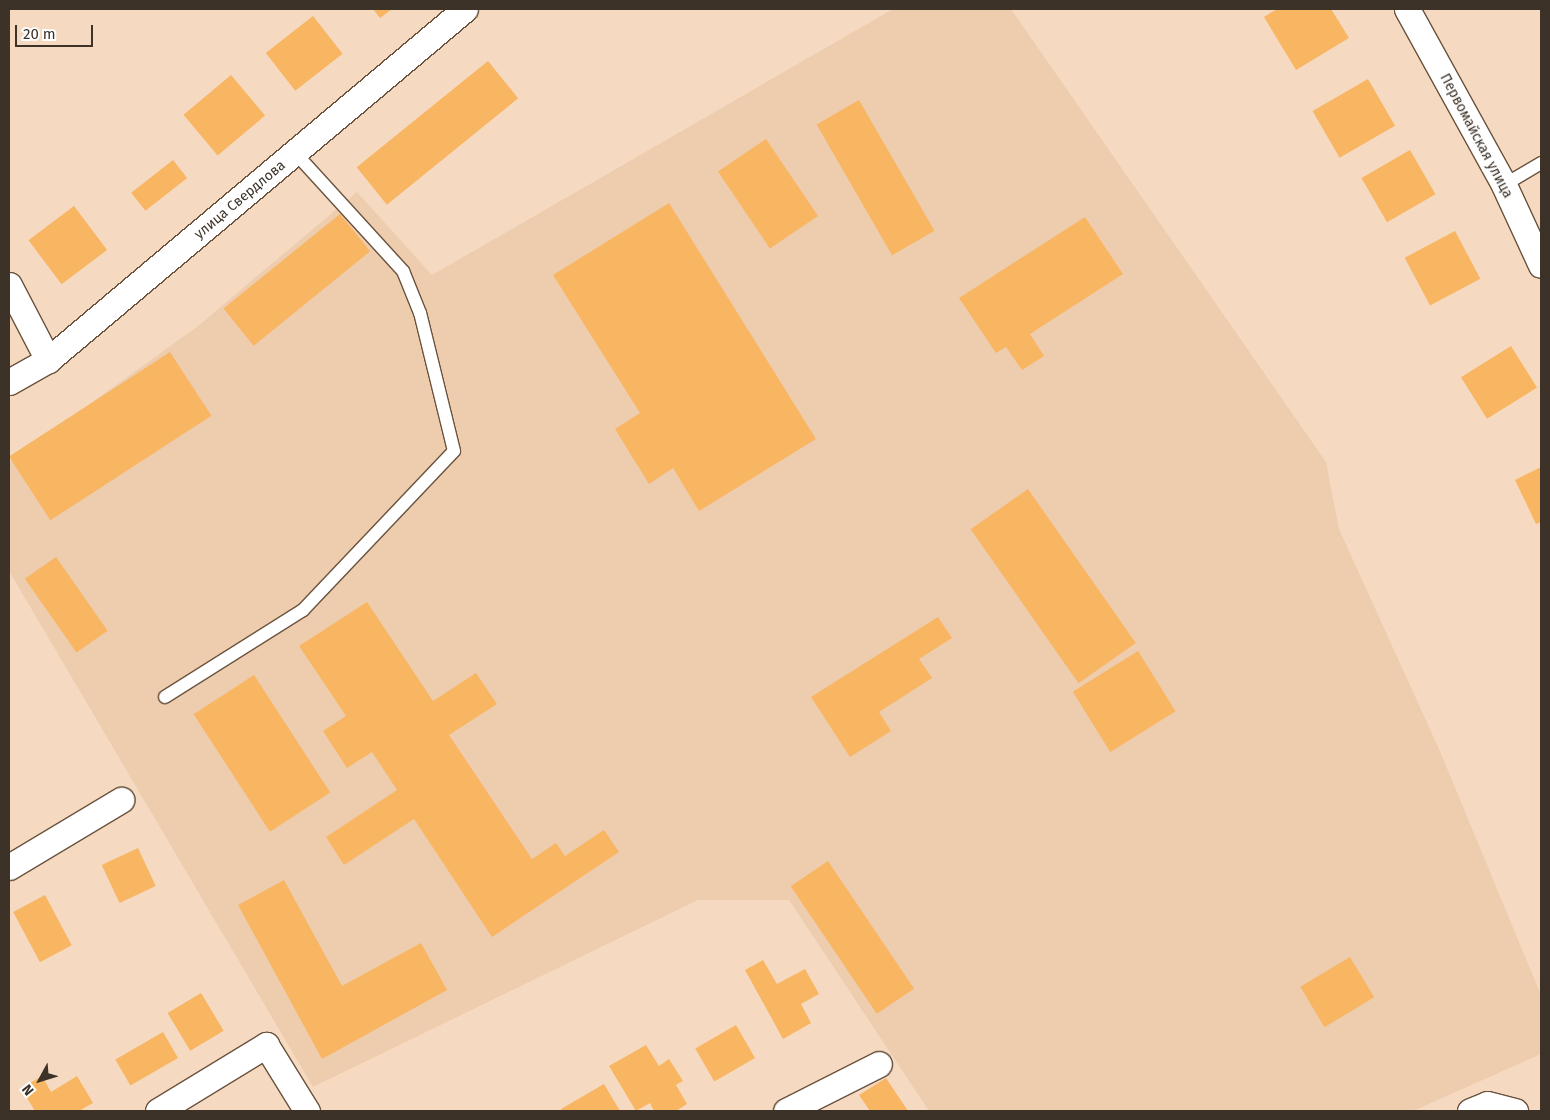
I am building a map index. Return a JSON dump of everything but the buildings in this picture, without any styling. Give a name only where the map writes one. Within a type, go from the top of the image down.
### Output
[{"type":"street","name":"Первомайская улица","points":[[1407,9],[1504,185],[1541,265]]},
{"type":"street","name":"улица Свердлова","points":[[9,382],[48,360],[296,154],[458,11]]},
{"type":"street","points":[[9,284],[48,360]]},
{"type":"street","points":[[9,867],[121,800]]},
{"type":"street","points":[[158,1111],[266,1045],[307,1111]]},
{"type":"street","points":[[786,1111],[879,1064]]},
{"type":"street","points":[[1470,1111],[1488,1104],[1515,1111]]},
{"type":"lane","points":[[165,697],[303,610],[454,451],[420,313],[403,271],[296,154]]},
{"type":"lane","points":[[1504,185],[1541,163]]},
{"type":"shaded area","points":[[893,9],[1011,9],[1326,462],[1339,529],[1439,749],[1541,995],[1541,1054],[1413,1111],[929,1111],[789,900],[698,900],[313,1087],[9,571],[9,462],[198,326],[357,192],[432,275]]}]
